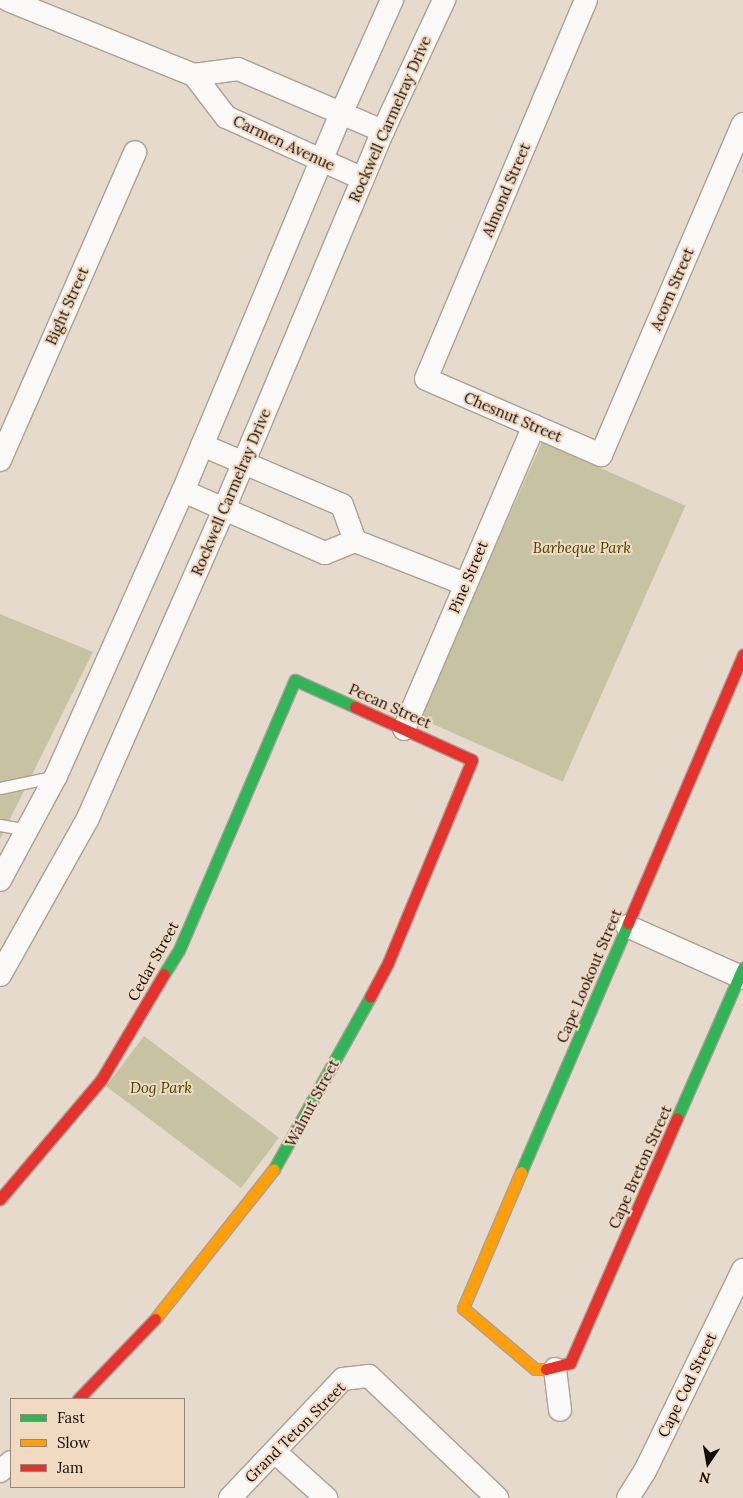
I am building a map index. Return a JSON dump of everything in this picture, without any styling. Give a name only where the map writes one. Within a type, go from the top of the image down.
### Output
[{"type":"street","points":[[8,0],[194,75],[238,69],[383,131]]},
{"type":"street","points":[[0,880],[56,776],[183,492],[321,160],[392,0]]},
{"type":"street","name":"Rockwell Carmelray Drive","points":[[0,975],[88,818],[224,510],[383,131],[444,0]]},
{"type":"street","name":"Almond Street","points":[[426,379],[586,0]]},
{"type":"street","name":"Carmen Avenue","points":[[194,75],[226,117],[363,179]]},
{"type":"street","name":"Acorn Street","points":[[601,455],[743,124]]},
{"type":"street","name":"Bight Street","points":[[0,460],[135,152]]},
{"type":"street","name":"Chesnut Street","points":[[426,379],[601,455]]},
{"type":"street","name":"Pine Street","points":[[404,729],[534,426]]},
{"type":"street","points":[[202,445],[342,505],[355,540]]},
{"type":"street","points":[[183,492],[325,553],[355,540],[466,584]]},
{"type":"street","name":"Cape Lookout Street","points":[[555,1370],[535,1369],[463,1308],[743,655]]},
{"type":"street","name":"Pecan Street","points":[[295,680],[472,760]]},
{"type":"street","name":"Cedar Street","points":[[0,1199],[101,1080],[179,950],[295,680]]},
{"type":"street","name":"Walnut Street","points":[[79,1398],[153,1321],[281,1160],[388,963],[472,760]]},
{"type":"street","points":[[627,926],[742,974]]},
{"type":"street","name":"Cape Breton Street","points":[[555,1370],[570,1363],[742,974]]},
{"type":"street","name":"Cape Cod Street","points":[[628,1498],[645,1471],[743,1270]]},
{"type":"street","points":[[555,1370],[560,1410]]},
{"type":"street","name":"Grand Teton Street","points":[[230,1498],[343,1379],[369,1376],[497,1498]]},
{"type":"street","points":[[275,1452],[326,1498]]},
{"type":"street","points":[[0,1471],[10,1463]]},
{"type":"lane","points":[[0,788],[56,776]]},
{"type":"lane","points":[[0,825],[28,830]]},
{"type":"green space","name":"Barbeque Park","points":[[542,442],[685,506],[563,782],[419,718]]},
{"type":"green space","points":[[0,614],[93,652],[0,839]]},
{"type":"green space","name":"Dog Park","points":[[144,1036],[279,1138],[241,1188],[106,1086]]},
{"type":"traffic: fast","points":[[164,974],[179,950],[295,680],[355,707]]},
{"type":"traffic: fast","points":[[521,1172],[628,923]]},
{"type":"traffic: fast","points":[[677,1118],[743,968]]},
{"type":"traffic: fast","points":[[274,1169],[370,997]]},
{"type":"traffic: slow","points":[[155,1319],[274,1169]]},
{"type":"traffic: slow","points":[[521,1172],[463,1308],[535,1369],[546,1369]]},
{"type":"traffic: jam","points":[[628,923],[743,655]]},
{"type":"traffic: jam","points":[[355,707],[472,760],[388,963],[370,997]]},
{"type":"traffic: jam","points":[[0,1199],[101,1080],[164,974]]},
{"type":"traffic: jam","points":[[546,1369],[570,1363],[677,1118]]},
{"type":"traffic: jam","points":[[79,1398],[155,1319]]}]
